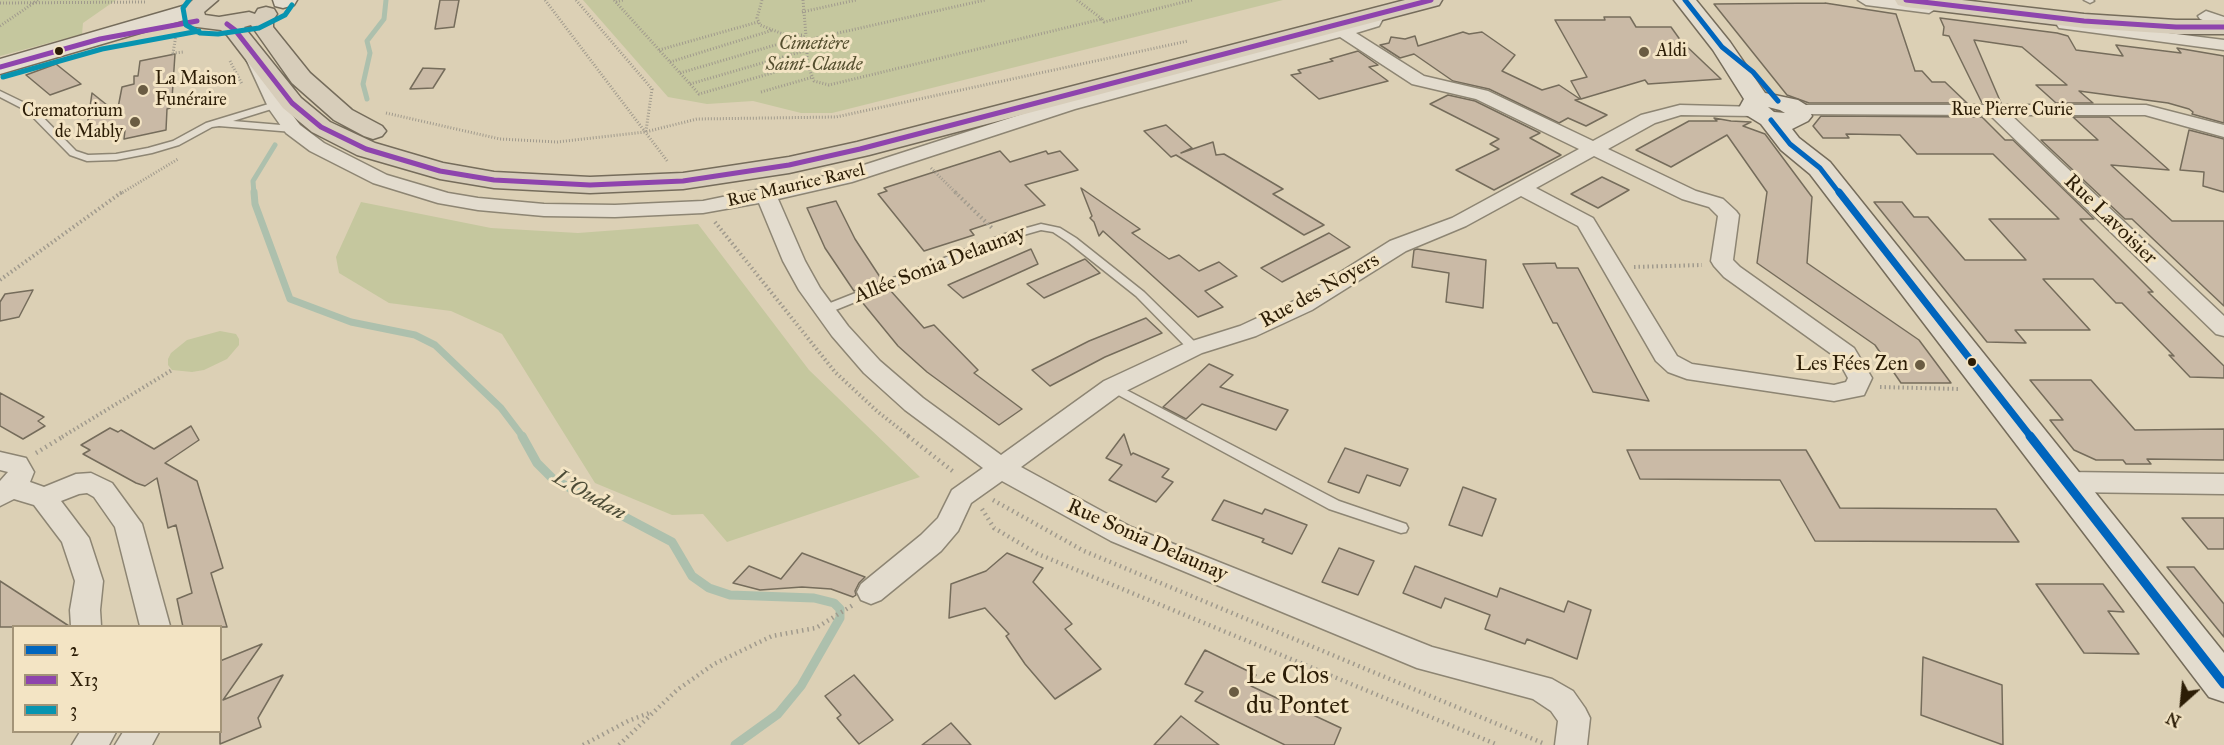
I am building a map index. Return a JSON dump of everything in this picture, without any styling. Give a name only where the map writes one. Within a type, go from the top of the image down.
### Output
[{"type":"main road","points":[[259,53],[301,78],[343,115],[395,140],[438,153],[488,162],[549,168],[625,169],[696,166],[805,148],[1379,6],[1431,0]]},
{"type":"main road","points":[[1669,0],[1701,10]]},
{"type":"main road","points":[[1685,0],[1701,10],[1722,47],[1775,111],[1790,144],[1820,168],[2224,684]]},
{"type":"main road","points":[[1906,0],[2084,21],[2220,30]]},
{"type":"main road","points":[[1979,0],[2106,13],[2220,30]]},
{"type":"main road","points":[[259,53],[262,19],[280,4]]},
{"type":"main road","points":[[227,24],[280,4]]},
{"type":"main road","points":[[0,67],[199,10],[227,24],[259,53],[292,103],[321,127],[366,149],[440,171],[494,180],[590,185],[683,181],[789,165],[871,147],[1379,6]]},
{"type":"street","points":[[1866,0],[2220,30]]},
{"type":"street","name":"Rue Maurice Ravel","points":[[259,53],[267,108],[325,152],[380,179],[445,199],[478,204],[544,210],[615,211],[703,207],[766,196],[845,178],[1069,105],[1373,22],[1379,6]]},
{"type":"street","points":[[1342,31],[1418,80],[1482,95],[1689,195],[1723,207],[1729,215],[1722,261],[1732,272],[1846,353],[1860,378],[1855,389],[1834,393],[1686,371],[1668,361],[1586,222],[1522,189]]},
{"type":"street","name":"Rue des Noyers","points":[[863,598],[931,543],[948,524],[961,497],[1113,387],[1194,348],[1248,331],[1304,304],[1398,246],[1459,222],[1595,150],[1648,119],[1680,110],[1775,111]]},
{"type":"street","name":"Rue Pierre Curie","points":[[1775,111],[2146,110],[2224,130]]},
{"type":"street","name":"Rue Lavoisier","points":[[1996,111],[2224,328]]},
{"type":"street","name":"Rue Sonia Delaunay","points":[[766,196],[794,261],[824,310],[872,367],[914,404],[1002,468],[1030,486],[1121,534],[1351,628],[1428,659],[1541,688],[1562,702],[1574,718],[1571,745]]},
{"type":"street","points":[[7,478],[44,498],[75,538],[89,581],[85,610],[86,625]]},
{"type":"street","points":[[2066,482],[2224,484]]},
{"type":"street","points":[[44,498],[76,484],[92,483],[103,490],[128,524],[154,625]]},
{"type":"street","points":[[88,745],[99,733]]},
{"type":"street","points":[[131,745],[142,733]]},
{"type":"lane","points":[[0,94],[30,109],[73,153],[87,158],[116,157],[149,151],[176,143],[209,125],[267,108]]},
{"type":"lane","points":[[219,123],[293,129]]},
{"type":"lane","name":"Allée Sonia Delaunay","points":[[824,310],[1003,238],[1041,227],[1056,230],[1140,294],[1194,348]]},
{"type":"lane","points":[[1113,387],[1334,505],[1401,528]]},
{"type":"path","points":[[0,26],[38,0]]},
{"type":"path","points":[[545,0],[668,162]]},
{"type":"path","points":[[576,0],[652,89],[648,112],[650,122],[645,132]]},
{"type":"path","points":[[615,1],[623,0]]},
{"type":"path","points":[[762,0],[757,18],[760,25],[783,34],[806,38]]},
{"type":"path","points":[[803,0],[807,63],[814,81],[829,85],[1101,19]]},
{"type":"path","points":[[802,12],[856,0]]},
{"type":"path","points":[[680,73],[806,38],[985,0]]},
{"type":"path","points":[[1077,0],[1104,22],[1192,0]]},
{"type":"path","points":[[615,1],[699,94],[807,63]]},
{"type":"path","points":[[0,3],[147,3]]},
{"type":"path","points":[[659,50],[759,22]]},
{"type":"path","points":[[670,62],[773,30]]},
{"type":"path","points":[[176,31],[173,53],[184,52]]},
{"type":"path","points":[[379,111],[500,139],[557,142],[645,132],[697,119],[836,117],[1191,41]]},
{"type":"path","points":[[690,84],[807,50]]},
{"type":"path","points":[[259,53],[267,108]]},
{"type":"path","points":[[762,92],[813,77]]},
{"type":"path","points":[[0,280],[126,189],[187,154]]},
{"type":"path","points":[[918,154],[1003,238]]},
{"type":"path","points":[[1613,267],[1726,265]]},
{"type":"path","points":[[7,478],[172,370]]},
{"type":"path","points":[[1860,378],[1882,388],[1993,389]]},
{"type":"path","points":[[973,488],[986,517],[994,528],[1038,554],[1498,745]]},
{"type":"path","points":[[619,745],[677,690],[714,664],[772,636],[816,628],[863,598]]},
{"type":"path","points":[[583,745],[628,721],[656,710]]},
{"type":"green space","points":[[0,0],[116,0],[83,23],[82,34],[0,56]]},
{"type":"green space","name":"Cimetière Saint-Claude","points":[[583,0],[1283,0],[832,113],[801,113],[753,101],[707,104],[668,97]]},
{"type":"green space","points":[[361,202],[491,228],[578,233],[698,224],[809,370],[920,477],[727,542],[703,514],[672,515],[595,483],[502,334],[451,311],[389,303],[339,273],[336,257]]},
{"type":"green space","points":[[220,331],[236,334],[239,339],[239,345],[227,359],[204,370],[192,372],[172,370],[168,365],[171,353],[187,340]]},
{"type":"building","points":[[440,0],[459,0],[454,27],[435,29]]},
{"type":"building","points":[[1825,3],[1896,14],[1915,71],[1922,71],[1932,82],[1945,82],[1967,103],[1809,103],[1787,95],[1714,4]]},
{"type":"building","points":[[1604,17],[1630,17],[1636,27],[1671,27],[1681,41],[1721,79],[1648,84],[1645,80],[1581,99],[1571,81],[1587,77],[1555,20],[1605,20]]},
{"type":"building","points":[[1940,18],[2057,33],[2068,36],[2076,50],[2123,56],[2116,45],[2181,53],[2177,48],[2224,56],[2224,123],[2192,114],[2193,112],[2189,109],[2168,103],[2079,91],[2093,103],[2056,103],[2036,85],[2067,85],[2022,47],[1974,40],[2001,103],[1982,103],[1949,36],[1943,35],[1944,27]]},
{"type":"building","points":[[1463,32],[1469,34],[1482,32],[1515,55],[1502,71],[1542,90],[1559,85],[1580,99],[1575,100],[1607,115],[1586,126],[1568,118],[1559,123],[1489,89],[1453,81],[1414,54],[1400,58],[1380,45],[1389,43],[1391,37],[1405,39],[1415,36],[1418,46]]},
{"type":"building","points":[[1358,51],[1378,65],[1369,67],[1388,81],[1319,99],[1291,75],[1301,73],[1298,70],[1333,61],[1330,59]]},
{"type":"building","points":[[175,54],[172,99],[170,108],[167,109],[166,130],[124,139],[125,130],[97,136],[86,134],[92,93],[117,113],[122,87],[134,84],[134,76],[138,76],[140,61]]},
{"type":"building","points":[[56,64],[81,84],[50,95],[26,75]]},
{"type":"building","points":[[423,68],[445,69],[433,88],[410,89]]},
{"type":"building","points":[[1448,95],[1475,101],[1540,133],[1530,138],[1561,155],[1494,190],[1456,170],[1499,149],[1490,144],[1499,139],[1430,104]]},
{"type":"building","points":[[1821,116],[1982,117],[2005,140],[2013,140],[2094,219],[2080,219],[2153,292],[2148,292],[2224,366],[2224,378],[2190,377],[2169,355],[2174,356],[2122,303],[2116,303],[2093,279],[2043,279],[2090,330],[2015,330],[2026,343],[1987,342],[1874,202],[1902,202],[1914,217],[1928,217],[1965,260],[2026,260],[1989,219],[2059,219],[1993,154],[1917,154],[1900,135],[1846,134],[1849,138],[1823,138],[1813,126]]},
{"type":"building","points":[[2073,117],[2109,117],[2169,170],[2111,165],[2172,221],[2224,221],[2224,306],[2132,219],[2125,219],[2041,140],[2098,140]]},
{"type":"building","points":[[1714,118],[1751,122],[1743,126],[1765,134],[1812,197],[1807,263],[1919,340],[1951,383],[1901,383],[1875,345],[1757,263],[1767,192],[1727,135],[1671,167],[1636,150],[1689,121],[1717,121]]},
{"type":"building","points":[[1166,125],[1192,148],[1181,153],[1213,142],[1216,155],[1224,154],[1283,189],[1273,194],[1324,225],[1304,235],[1176,155],[1171,157],[1144,131]]},
{"type":"building","points":[[2189,130],[2224,139],[2224,192],[2203,186],[2204,172],[2180,170]]},
{"type":"building","points":[[1000,151],[1010,162],[1046,151],[1048,154],[1060,151],[1078,170],[1025,185],[1045,205],[970,230],[974,235],[924,251],[878,194],[887,191],[884,188]]},
{"type":"building","points":[[1602,177],[1629,190],[1598,208],[1571,194]]},
{"type":"building","points":[[1081,188],[1140,229],[1132,233],[1169,259],[1179,255],[1199,271],[1219,262],[1237,276],[1205,291],[1223,307],[1198,317],[1103,231],[1099,236],[1090,218],[1092,216]]},
{"type":"building","points":[[836,201],[855,239],[882,280],[854,291],[825,248],[807,208]]},
{"type":"building","points":[[1329,233],[1350,247],[1282,282],[1261,268]]},
{"type":"building","points":[[1031,249],[1038,264],[963,298],[948,285]]},
{"type":"building","points":[[1414,250],[1486,260],[1483,308],[1446,302],[1449,273],[1412,267]]},
{"type":"building","points":[[1085,259],[1100,273],[1044,298],[1027,284]]},
{"type":"building","points":[[1555,263],[1557,268],[1578,268],[1649,401],[1593,392],[1557,323],[1553,323],[1523,264]]},
{"type":"building","points":[[33,290],[19,317],[0,321],[0,302],[5,294]]},
{"type":"building","points":[[890,290],[924,328],[934,325],[978,370],[974,373],[1022,409],[999,425],[927,372],[898,346],[862,302]]},
{"type":"building","points":[[1146,318],[1162,333],[1105,357],[1050,386],[1032,370],[1089,341]]},
{"type":"building","points":[[1209,364],[1233,375],[1220,387],[1288,410],[1276,430],[1202,404],[1186,419],[1163,407]]},
{"type":"building","points":[[2030,380],[2091,380],[2135,430],[2224,429],[2224,460],[2147,459],[2151,464],[2126,464],[2123,460],[2096,460],[2074,450],[2050,420],[2063,420]]},
{"type":"building","points":[[0,393],[44,417],[38,421],[45,426],[23,439],[0,426]]},
{"type":"building","points":[[191,426],[199,440],[165,463],[197,481],[223,568],[211,573],[227,627],[183,625],[177,599],[192,593],[176,525],[168,528],[157,478],[145,486],[136,483],[83,454],[90,450],[81,445],[110,428],[118,432],[121,430],[154,449]]},
{"type":"building","points":[[1124,434],[1131,455],[1133,453],[1169,469],[1162,477],[1173,482],[1156,502],[1109,480],[1122,465],[1106,458]]},
{"type":"building","points":[[1345,448],[1408,469],[1400,486],[1367,475],[1359,493],[1328,482]]},
{"type":"building","points":[[1627,450],[1806,450],[1840,508],[1996,509],[2019,542],[1815,541],[1780,480],[1640,479]]},
{"type":"building","points":[[1463,487],[1496,499],[1482,536],[1449,525]]},
{"type":"building","points":[[1224,500],[1262,514],[1265,509],[1307,525],[1292,554],[1262,542],[1264,539],[1212,520]]},
{"type":"building","points":[[2182,518],[2224,518],[2224,549],[2208,549]]},
{"type":"building","points":[[1339,548],[1374,561],[1358,595],[1322,582]]},
{"type":"building","points":[[802,553],[865,577],[855,591],[856,595],[853,597],[831,589],[802,587],[760,590],[733,583],[749,566],[781,579]]},
{"type":"building","points":[[1007,553],[1043,568],[1033,582],[1072,624],[1065,629],[1101,669],[1055,699],[1025,664],[1006,636],[1009,634],[985,608],[949,618],[951,584],[986,571]]},
{"type":"building","points":[[1415,566],[1497,597],[1500,588],[1564,612],[1568,601],[1591,610],[1577,659],[1527,639],[1525,644],[1485,629],[1490,615],[1445,598],[1441,608],[1403,593]]},
{"type":"building","points":[[2167,567],[2194,567],[2224,604],[2224,637]]},
{"type":"building","points":[[0,581],[67,625],[12,625],[12,627],[0,627]]},
{"type":"building","points":[[2036,584],[2103,584],[2124,612],[2108,611],[2139,654],[2084,653]]},
{"type":"building","points":[[262,644],[223,700],[283,675],[258,718],[261,727],[220,744],[220,733],[222,733],[222,660]]},
{"type":"building","name":"Le Clos du Pontet","points":[[1205,650],[1256,675],[1251,686],[1341,728],[1334,745],[1285,745],[1195,701],[1203,692],[1185,684]]},
{"type":"building","points":[[1923,657],[2002,685],[2003,745],[1921,715]]},
{"type":"building","points":[[854,675],[893,720],[859,744],[837,718],[841,715],[825,696]]},
{"type":"building","name":"Le Clos du Pontet","points":[[1181,716],[1219,745],[1154,745]]},
{"type":"building","points":[[951,723],[971,745],[922,745]]},
{"type":"waterway","name":"L'Oudan","points":[[367,99],[363,84],[370,53],[367,41],[384,19],[386,0]]},
{"type":"waterway","name":"L'Oudan","points":[[254,194],[253,181],[275,145]]},
{"type":"waterway","name":"L'Oudan","points":[[254,192],[255,204],[290,299],[351,322],[415,335],[435,345],[501,408],[523,437]]},
{"type":"waterway","name":"L'Oudan","points":[[522,436],[537,463],[553,479],[672,542],[692,576],[709,588],[730,595],[814,598],[834,603],[840,609],[840,618],[801,686],[778,714],[735,745]]},
{"type":"transit line","name":"3","points":[[189,0],[183,8],[186,25],[200,33],[218,34],[259,28],[285,15],[292,5]]},
{"type":"transit line","name":"X13","points":[[227,24],[235,30],[292,103],[321,127],[366,149],[440,171],[494,180],[590,185],[683,181],[789,165],[860,149],[1431,0]]},
{"type":"transit line","name":"2","points":[[1685,0],[1722,47],[1753,72],[1778,101]]},
{"type":"transit line","name":"X13","points":[[1906,0],[2084,21],[2176,27],[2224,27]]},
{"type":"transit line","name":"X13","points":[[0,67],[100,39],[197,21]]},
{"type":"transit line","name":"3","points":[[3,77],[102,49],[199,31]]},
{"type":"transit line","name":"2","points":[[1771,120],[1790,144],[1820,168],[2224,684]]},
{"type":"place","name":"Aldi","points":[[1644,52]]},
{"type":"place","name":"La Maison Funéraire","points":[[143,90]]},
{"type":"place","name":"Crematorium de Mably","points":[[135,122]]},
{"type":"place","name":"Les Fées Zen","points":[[1920,365]]},
{"type":"place","name":"Le Clos du Pontet","points":[[1234,692]]}]
